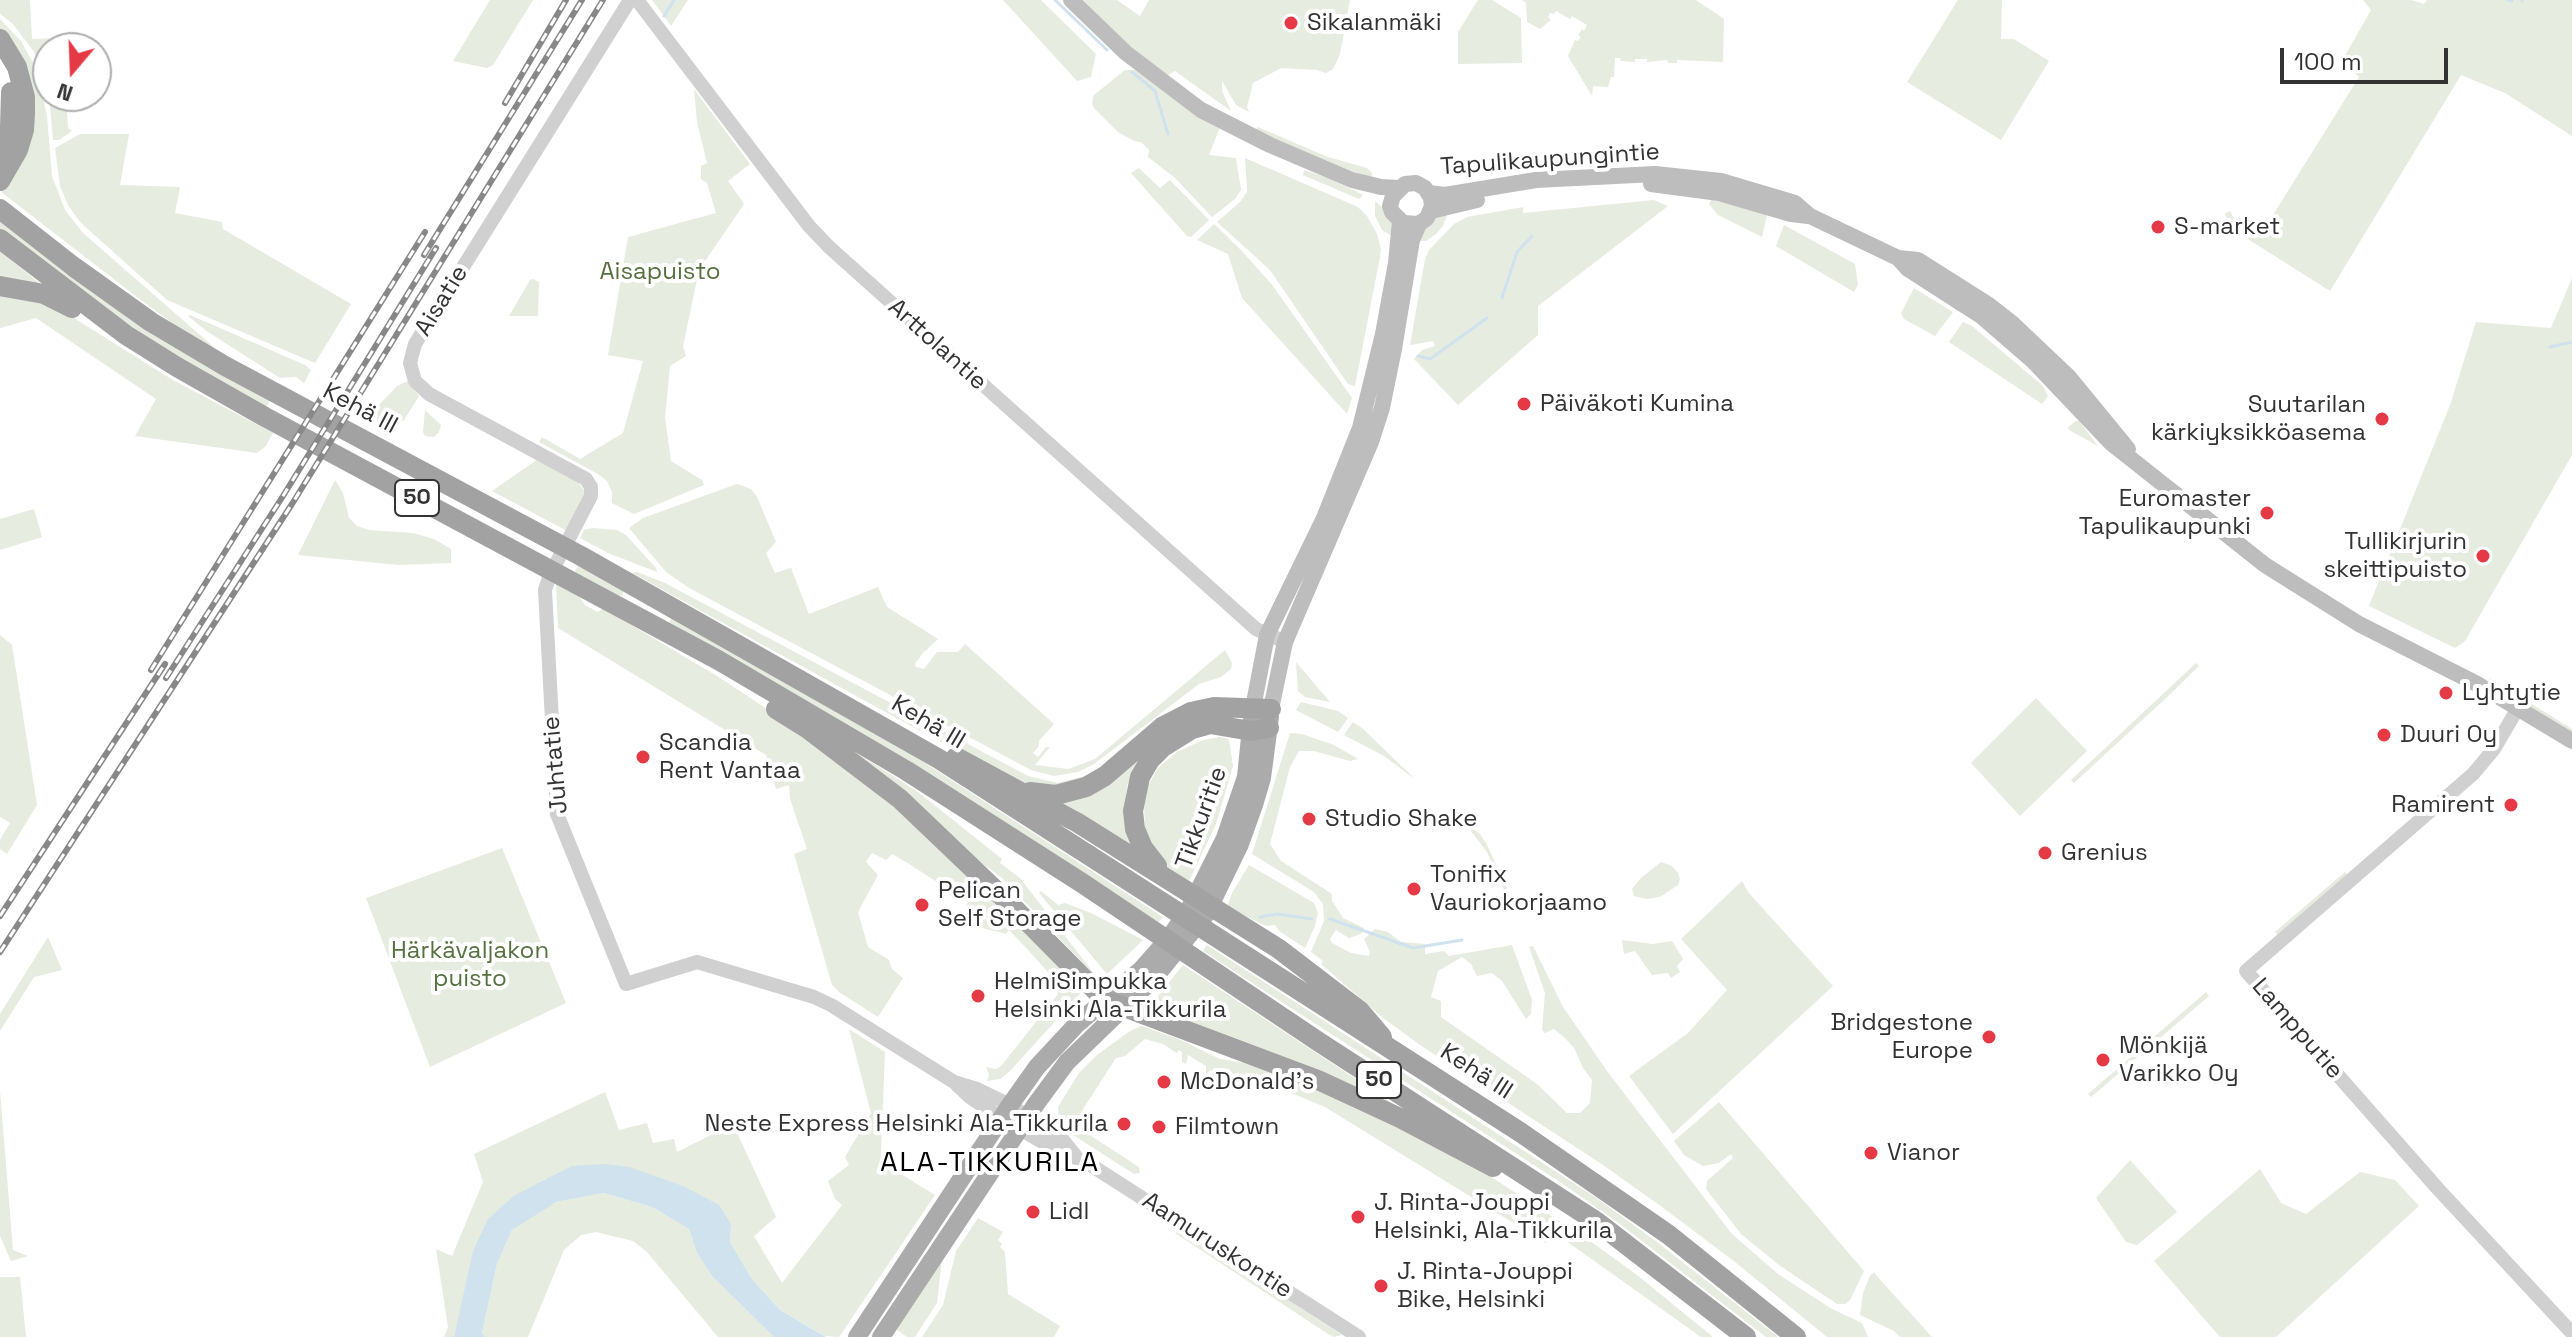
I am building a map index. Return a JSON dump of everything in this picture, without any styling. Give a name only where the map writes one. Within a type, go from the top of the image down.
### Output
[{"type":"highway","points":[[0,39],[17,67],[25,97],[25,113],[18,150],[0,181]]},
{"type":"highway","points":[[0,62],[10,86],[12,106],[8,136],[0,156]]},
{"type":"highway","name":"Kehä III","points":[[6,214],[151,322],[278,394],[581,556],[893,732],[1392,1049],[1636,1211],[1796,1337]]},
{"type":"highway","name":"50","points":[[0,239],[126,335],[265,417],[718,660],[1004,832],[1597,1222],[1746,1337]]},
{"type":"highway","points":[[0,286],[44,294],[126,335]]},
{"type":"highway","points":[[718,660],[749,691],[808,729],[900,799],[1113,1004],[1318,1080],[1400,1118],[1597,1222]]},
{"type":"highway","points":[[1019,789],[1056,795],[1086,787],[1105,776],[1162,727],[1202,709],[1261,719]]},
{"type":"highway","points":[[1171,880],[1143,848],[1135,829],[1133,811],[1140,777],[1163,747],[1192,729],[1261,719]]},
{"type":"highway","points":[[893,732],[943,750],[1019,789],[1171,880],[1279,949],[1318,978],[1360,1011],[1392,1049]]},
{"type":"main road","points":[[1071,0],[1126,53],[1201,110],[1270,145],[1352,180],[1399,188],[1416,183],[1429,193],[1431,211],[1419,224],[1400,221],[1390,206],[1364,192],[1352,180]]},
{"type":"main road","name":"Tapulikaupungintie","points":[[1429,193],[1445,195],[1536,180],[1684,175],[1721,181],[1795,203],[1810,216],[1898,258],[1908,269],[1981,316],[2033,361],[2111,443],[2213,526],[2280,574],[2359,624],[2518,708],[2572,741]]},
{"type":"main road","name":"Tapulikaupungintie","points":[[1431,211],[1471,201],[1562,187],[1647,183],[1719,193],[1791,214],[1810,216]]},
{"type":"main road","points":[[1390,206],[1399,188]]},
{"type":"main road","name":"Tikkuritie","points":[[1261,719],[1267,635],[1324,518],[1360,428],[1383,334],[1398,252],[1400,221]]},
{"type":"main road","name":"Tikkuritie","points":[[857,1336],[1005,1112],[1054,1047],[1148,974],[1170,937],[1212,886],[1285,642],[1371,442],[1389,376],[1412,240],[1419,224]]},
{"type":"main road","name":"Tikkuritie","points":[[881,1337],[1024,1123],[1113,1004]]},
{"type":"street","name":"Aisatie","points":[[547,582],[591,496],[591,487],[586,479],[429,394],[413,377],[411,356],[415,344],[630,0]]},
{"type":"street","name":"Arttolantie","points":[[637,0],[809,226],[829,247],[1256,629],[1285,642]]},
{"type":"street","name":"Juhtatie","points":[[547,582],[557,814],[626,984]]},
{"type":"street","name":"Lampputie","points":[[2518,708],[2494,749],[2473,774],[2246,971],[2429,1179],[2572,1333]]},
{"type":"street","name":"Aamuruskontie","points":[[626,984],[690,962],[704,963],[831,1005],[954,1082],[977,1089],[1056,1150],[1075,1155],[1359,1337]]},
{"type":"green space","points":[[0,0],[30,0],[32,49],[13,24],[0,14]]},
{"type":"green space","points":[[490,0],[533,0],[493,65],[487,68],[453,61]]},
{"type":"green space","points":[[652,0],[688,0],[671,26]]},
{"type":"green space","points":[[1003,0],[1041,0],[1096,54],[1091,77],[1077,81]]},
{"type":"green space","points":[[1083,0],[1117,0],[1140,16],[1149,0],[1350,0],[1340,54],[1333,69],[1326,73],[1281,68],[1253,83],[1247,107],[1249,112],[1236,105],[1222,81],[1222,91],[1231,111],[1175,71],[1168,75],[1127,47]]},
{"type":"green space","points":[[1478,0],[1492,0],[1521,18],[1522,63],[1458,64],[1458,32]]},
{"type":"green space","points":[[1522,0],[1696,0],[1724,19],[1723,62],[1677,60],[1677,63],[1668,63],[1667,60],[1647,62],[1647,59],[1635,59],[1635,62],[1615,58],[1614,77],[1611,77],[1608,87],[1593,86],[1592,96],[1568,56],[1575,40],[1581,37],[1578,35],[1587,25],[1556,11],[1550,13],[1548,17],[1551,20],[1540,29],[1527,22],[1526,3]]},
{"type":"green space","points":[[1958,0],[2002,0],[2001,39],[2014,39],[2049,61],[2001,140],[1907,82]]},
{"type":"green space","points":[[2363,0],[2411,0],[2424,4],[2427,0],[2572,0],[2572,136],[2505,93],[2461,75],[2330,291],[2232,229],[2225,214],[2230,211],[2236,222],[2263,231],[2359,77],[2342,61],[2371,10]]},
{"type":"green space","points":[[0,19],[21,41],[32,61],[32,112],[46,112],[52,176],[65,210],[83,233],[215,348],[189,335],[146,304],[1,192],[18,164],[14,44],[0,29]]},
{"type":"green space","points":[[1125,70],[1136,70],[1220,127],[1209,155],[1236,158],[1241,190],[1235,199],[1212,217],[1175,178],[1148,157],[1149,150],[1141,142],[1118,132],[1092,104],[1094,95]]},
{"type":"green space","name":"Aisapuisto","points":[[694,89],[750,164],[728,181],[744,204],[699,270],[683,346],[686,356],[670,366],[665,418],[671,461],[702,480],[704,485],[634,514],[612,503],[612,492],[607,481],[598,474],[539,442],[542,437],[580,459],[623,433],[643,361],[608,355],[628,237],[716,213],[707,183],[701,179],[701,166],[707,163],[697,122]]},
{"type":"green space","points":[[50,112],[67,112],[68,128],[72,131],[59,140],[53,140]]},
{"type":"green space","points":[[1258,127],[1328,157],[1367,168],[1372,173],[1371,179],[1255,131]]},
{"type":"green space","points":[[80,134],[129,134],[120,185],[180,187],[175,213],[222,222],[223,229],[351,304],[315,363],[167,300],[80,222],[60,186],[55,148]]},
{"type":"green space","points":[[1245,158],[1358,207],[1377,234],[1380,257],[1355,386],[1348,384],[1270,270],[1217,222],[1247,192]]},
{"type":"green space","points":[[1139,168],[1160,188],[1170,180],[1209,220],[1191,237],[1187,236],[1131,173]]},
{"type":"green space","points":[[1304,170],[1363,195],[1359,199],[1303,175]]},
{"type":"green space","points":[[1712,199],[1767,215],[1762,237],[1718,215],[1709,204]]},
{"type":"green space","points":[[1654,200],[1668,206],[1538,306],[1538,335],[1458,405],[1414,359],[1422,350],[1435,346],[1433,341],[1410,345],[1425,259],[1429,250],[1454,224],[1467,217],[1523,207],[1523,213]]},
{"type":"green space","points":[[1375,201],[1393,225],[1395,238],[1382,230],[1375,216]]},
{"type":"green space","points":[[1449,210],[1436,234],[1426,241],[1416,241],[1437,216]]},
{"type":"green space","points":[[0,220],[270,400],[266,408],[192,366],[110,312],[3,232]]},
{"type":"green space","points":[[1214,224],[1273,286],[1352,398],[1347,414],[1242,298],[1228,254],[1197,240]]},
{"type":"green space","points":[[1784,225],[1855,264],[1858,285],[1854,292],[1776,246]]},
{"type":"green space","points":[[0,251],[37,281],[46,287],[0,279]]},
{"type":"green space","points":[[2572,278],[2572,455],[2465,641],[2455,648],[2369,606],[2450,405],[2476,322],[2551,328]]},
{"type":"green space","points":[[530,280],[539,282],[538,316],[509,316]]},
{"type":"green space","points":[[1914,288],[1953,312],[1935,336],[1904,319],[1901,313]]},
{"type":"green space","points":[[0,292],[53,305],[173,380],[273,433],[266,446],[257,453],[135,436],[156,399],[36,318],[0,328]]},
{"type":"green space","points":[[190,315],[311,370],[304,383],[296,377],[280,378],[208,332]]},
{"type":"green space","points":[[1963,322],[1972,326],[2043,386],[2048,396],[2042,404],[1949,342]]},
{"type":"green space","points":[[408,381],[419,396],[404,420],[398,423],[377,421],[378,406],[397,386]]},
{"type":"green space","points":[[425,410],[441,425],[434,437],[425,436],[423,432]]},
{"type":"green space","points":[[2076,421],[2098,446],[2069,430],[2068,427]]},
{"type":"green space","points":[[538,459],[578,482],[585,492],[567,531],[492,491]]},
{"type":"green space","points":[[335,480],[343,493],[349,518],[357,526],[369,530],[413,533],[434,539],[451,549],[451,563],[399,565],[298,555]]},
{"type":"green space","points":[[737,484],[751,489],[757,497],[776,542],[766,553],[775,573],[791,568],[809,614],[878,587],[887,607],[938,639],[923,653],[916,667],[924,669],[937,652],[958,652],[965,644],[1054,724],[1033,753],[1038,757],[1046,747],[1050,747],[1035,765],[1068,769],[1095,759],[1225,650],[1232,663],[1231,669],[1221,677],[1199,684],[1094,764],[1078,772],[1054,776],[1031,770],[689,588],[666,572],[629,528],[643,518]]},
{"type":"green space","points":[[34,509],[42,537],[0,550],[0,519]]},
{"type":"green space","points":[[584,530],[617,530],[626,535],[657,572],[608,553],[580,538]]},
{"type":"green space","points":[[580,565],[623,589],[623,595],[576,573]]},
{"type":"green space","points":[[637,572],[665,583],[1028,776],[1058,783],[1085,776],[1079,785],[1027,786],[632,573]]},
{"type":"green space","points":[[556,584],[578,594],[585,605],[598,612],[603,608],[722,679],[830,751],[909,814],[1069,977],[1080,994],[1010,1071],[1000,1079],[987,1081],[989,1075],[986,1067],[996,1069],[1002,1065],[1058,994],[1056,981],[1029,951],[1009,930],[1006,934],[979,927],[977,917],[965,908],[968,902],[906,862],[892,854],[886,860],[872,853],[866,862],[878,875],[858,912],[868,947],[889,960],[892,969],[903,978],[878,1017],[839,992],[832,985],[794,854],[807,849],[790,799],[789,785],[776,789],[766,755],[558,628]]},
{"type":"green space","points":[[672,618],[925,763],[1163,917],[1158,922],[979,806],[669,622]]},
{"type":"green space","points":[[0,635],[12,645],[37,805],[7,854],[0,849],[0,840],[10,823],[0,817]]},
{"type":"green space","points":[[1296,662],[1330,702],[1305,697],[1298,691]]},
{"type":"green space","points":[[2196,663],[2199,666],[2165,699],[2074,783],[2071,780]]},
{"type":"green space","points":[[2490,678],[2572,729],[2572,734],[2486,683]]},
{"type":"green space","points":[[2036,698],[2087,751],[2020,816],[1971,763]]},
{"type":"green space","points":[[1301,702],[1338,711],[1348,718],[1338,732],[1296,710]]},
{"type":"green space","points":[[1353,722],[1416,780],[1384,756],[1344,735]]},
{"type":"green space","points":[[1290,733],[1334,745],[1358,759],[1350,761],[1314,751],[1299,751],[1290,767],[1270,844],[1281,861],[1332,894],[1332,901],[1343,918],[1364,928],[1361,934],[1349,938],[1336,930],[1330,939],[1332,943],[1351,953],[1369,956],[1364,939],[1375,929],[1388,932],[1401,942],[1425,944],[1425,954],[1444,951],[1449,956],[1512,945],[1532,1000],[1531,1014],[1526,1019],[1502,981],[1492,973],[1477,976],[1471,964],[1462,957],[1438,971],[1431,997],[1441,1001],[1441,1017],[1537,1084],[1567,1113],[1580,1113],[1590,1103],[1592,1080],[1565,1038],[1554,1029],[1545,1033],[1542,1030],[1545,993],[1529,947],[1533,946],[1563,1007],[1607,1071],[1732,1234],[1778,1274],[1832,1309],[1862,1323],[1868,1337],[1827,1337],[1662,1207],[1423,1047],[1383,1018],[1321,964],[1323,961],[1311,952],[1324,921],[1323,904],[1314,892],[1252,854]]},
{"type":"green space","points":[[1229,739],[1233,766],[1216,824],[1189,881],[1165,865],[1150,841],[1145,827],[1147,787],[1158,768],[1177,752],[1203,740]]},
{"type":"green space","points":[[837,740],[918,792],[1002,859],[1000,863],[1020,878],[1099,980],[1002,878],[964,850]]},
{"type":"green space","points":[[1144,754],[1127,785],[1125,808],[1133,848],[1055,801]]},
{"type":"green space","points":[[1464,822],[1480,834],[1487,845],[1518,912],[1514,912],[1487,852]]},
{"type":"green space","name":"Härkävaljakon puisto","points":[[502,848],[566,1003],[430,1067],[366,898]]},
{"type":"green space","points":[[1661,862],[1672,866],[1678,873],[1678,885],[1660,897],[1647,899],[1634,896],[1632,889]]},
{"type":"green space","points":[[1249,865],[1314,903],[1318,913],[1305,948],[1275,925],[1266,926],[1227,907]]},
{"type":"green space","points":[[2345,872],[2348,875],[2278,935],[2275,932]]},
{"type":"green space","points":[[1742,881],[1748,892],[1833,986],[1673,1134],[1629,1076],[1688,1033],[1727,990],[1681,939]]},
{"type":"green space","points":[[1041,891],[1058,905],[1065,903],[1093,914],[1143,940],[1107,974],[1039,893]]},
{"type":"green space","points":[[48,937],[62,970],[34,977],[0,1031],[0,1014]]},
{"type":"green space","points":[[1622,940],[1653,944],[1672,941],[1683,959],[1677,966],[1680,972],[1671,978],[1668,973],[1652,975],[1635,951],[1624,954]]},
{"type":"green space","points":[[1207,945],[1595,1197],[1778,1337],[1766,1337],[1563,1184],[1203,951]]},
{"type":"green space","points":[[1183,965],[1339,1068],[1406,1112],[1146,1011]]},
{"type":"green space","points":[[2206,992],[2209,996],[2091,1097],[2088,1094]]},
{"type":"green space","points":[[1142,1026],[1220,1059],[1245,1063],[1341,1098],[1468,1162],[1590,1241],[1713,1337],[1701,1337],[1555,1233],[1546,1243],[1325,1107],[1248,1075],[1241,1085],[1226,1075],[1210,1070],[1206,1076],[1206,1066],[1188,1055],[1186,1064],[1182,1062],[1182,1052],[1179,1050],[1177,1053],[1163,1044],[1145,1039],[1125,1056],[1116,1058],[1083,1109],[1081,1124],[1064,1126],[1059,1120],[1058,1107],[1079,1073],[1097,1055]]},
{"type":"green space","points":[[849,1029],[885,1052],[883,1163],[935,1195],[839,1337],[825,1336],[780,1310],[752,1279],[730,1242],[731,1224],[683,1186],[665,1181],[545,1179],[464,1294],[454,1337],[444,1337],[448,1327],[436,1249],[452,1256],[483,1182],[474,1154],[605,1092],[619,1130],[647,1123],[653,1143],[674,1139],[677,1152],[733,1124],[776,1217],[754,1236],[782,1283],[842,1205],[835,1199],[828,1181],[849,1165],[845,1157],[871,1113]]},
{"type":"green space","points":[[0,1091],[13,1250],[28,1256],[11,1261],[0,1236]]},
{"type":"green space","points":[[1719,1102],[1864,1271],[1845,1304],[1837,1304],[1779,1265],[1741,1234],[1706,1189],[1707,1181],[1733,1158],[1731,1154],[1719,1163],[1703,1166],[1684,1155],[1674,1141]]},
{"type":"green space","points":[[1081,1126],[1082,1130],[1139,1167],[1140,1173],[1134,1174],[1070,1133]]},
{"type":"green space","points":[[2130,1160],[2177,1212],[2137,1245],[2126,1242],[2096,1198]]},
{"type":"green space","points":[[2260,1169],[2281,1203],[2306,1214],[2360,1172],[2395,1180],[2419,1206],[2276,1337],[2220,1337],[2154,1261]]},
{"type":"green space","points":[[604,1193],[652,1207],[689,1229],[697,1253],[712,1276],[774,1337],[718,1337],[647,1252],[633,1241],[596,1232],[581,1235],[564,1250],[528,1337],[484,1337],[482,1333],[497,1264],[512,1230],[556,1202]]},
{"type":"green space","points":[[978,1218],[1003,1232],[998,1240],[1005,1252],[1008,1294],[1060,1326],[1054,1337],[922,1337],[943,1305],[956,1251]]},
{"type":"green space","points":[[1179,1231],[1342,1335],[1334,1337],[1328,1334],[1175,1233]]},
{"type":"green space","points":[[942,1259],[937,1303],[915,1337],[907,1337],[897,1330],[901,1320]]},
{"type":"green space","points":[[1874,1272],[1932,1337],[1900,1337],[1860,1315],[1863,1293]]},
{"type":"green space","points":[[0,1277],[20,1277],[26,1337],[0,1337]]},
{"type":"water","points":[[606,1164],[629,1167],[683,1186],[719,1205],[731,1224],[730,1242],[752,1279],[780,1310],[826,1337],[774,1337],[712,1276],[697,1253],[689,1229],[652,1207],[604,1193],[556,1202],[512,1230],[497,1264],[482,1333],[485,1337],[454,1337],[473,1251],[488,1219],[515,1195],[572,1166]]},
{"type":"waterway","points":[[664,16],[674,0]]},
{"type":"waterway","points":[[1055,0],[1107,50]]},
{"type":"waterway","points":[[2508,0],[2512,1]]},
{"type":"waterway","points":[[1132,72],[1155,91],[1168,134]]},
{"type":"waterway","points":[[1502,298],[1517,252],[1532,236]]},
{"type":"waterway","points":[[1418,356],[1430,359],[1487,318]]},
{"type":"waterway","points":[[2550,347],[2572,342]]},
{"type":"waterway","points":[[1260,917],[1277,914],[1312,919]]},
{"type":"waterway","points":[[1330,919],[1413,948],[1462,940]]},
{"type":"railway","points":[[505,103],[566,0]]},
{"type":"railway","points":[[424,255],[582,0]]},
{"type":"railway","points":[[0,952],[292,504],[603,0]]},
{"type":"railway","points":[[151,670],[425,232]]},
{"type":"railway","points":[[166,678],[436,248]]},
{"type":"railway","points":[[0,916],[165,664]]},
{"type":"place","name":"Sikalanmäki","points":[[1291,23]]},
{"type":"place","name":"S-market","points":[[2158,227]]},
{"type":"place","name":"Päiväkoti Kumina","points":[[1524,404]]},
{"type":"place","name":"Suutarilan kärkiyksikköasema","points":[[2382,419]]},
{"type":"place","name":"Euromaster Tapulikaupunki","points":[[2267,513]]},
{"type":"place","name":"Tullikirjurin skeittipuisto","points":[[2483,556]]},
{"type":"place","name":"Lyhtytie","points":[[2446,693]]},
{"type":"place","name":"Duuri Oy","points":[[2384,735]]},
{"type":"place","name":"Scandia Rent Vantaa","points":[[643,757]]},
{"type":"place","name":"Ramirent","points":[[2511,805]]},
{"type":"place","name":"Studio Shake","points":[[1309,819]]},
{"type":"place","name":"Grenius","points":[[2045,853]]},
{"type":"place","name":"Tonifix Vauriokorjaamo","points":[[1414,889]]},
{"type":"place","name":"Pelican Self Storage","points":[[922,905]]},
{"type":"place","name":"HelmiSimpukka Helsinki Ala-Tikkurila","points":[[978,996]]},
{"type":"place","name":"Bridgestone Europe","points":[[1989,1037]]},
{"type":"place","name":"Mönkijä Varikko Oy","points":[[2103,1060]]},
{"type":"place","name":"McDonald's","points":[[1164,1082]]},
{"type":"place","name":"Neste Express Helsinki Ala-Tikkurila","points":[[1124,1124]]},
{"type":"place","name":"Filmtown","points":[[1159,1127]]},
{"type":"place","name":"Vianor","points":[[1871,1153]]},
{"type":"place","name":"Lidl","points":[[1033,1212]]},
{"type":"place","name":"J. Rinta-Jouppi Helsinki, Ala-Tikkurila","points":[[1358,1217]]},
{"type":"place","name":"J. Rinta-Jouppi Bike, Helsinki","points":[[1381,1286]]},
{"type":"district","name":"ALA-TIKKURILA","points":[[990,1163]]}]
